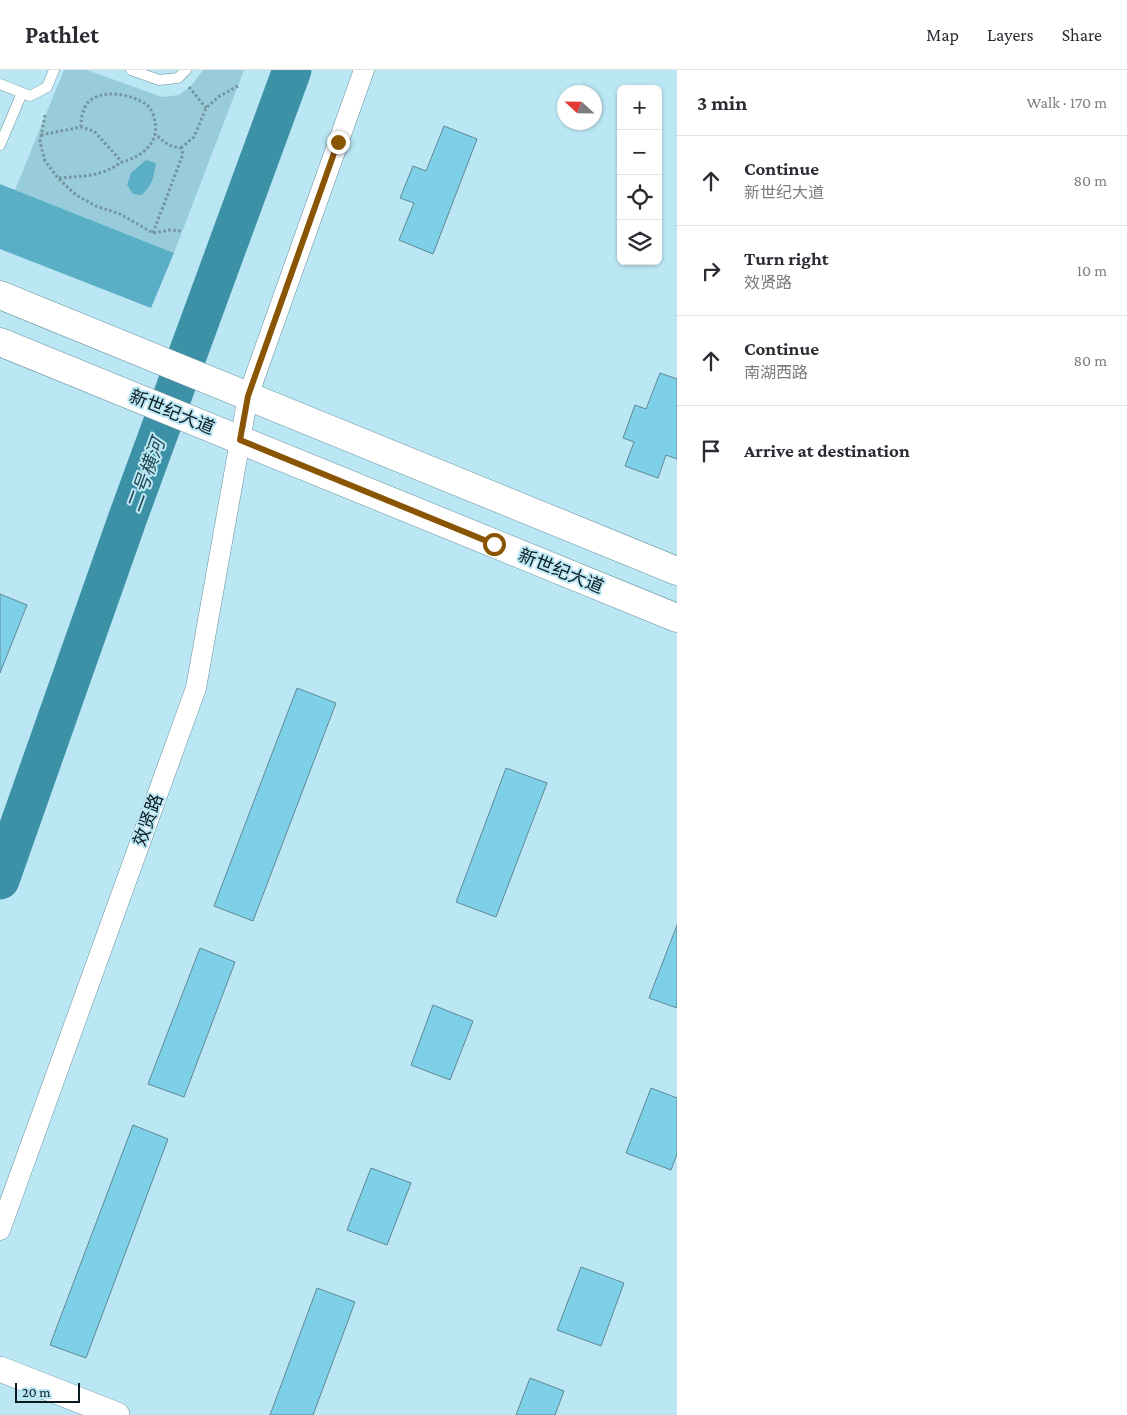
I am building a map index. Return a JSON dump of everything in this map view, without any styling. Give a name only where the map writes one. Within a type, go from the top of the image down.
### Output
[{"type":"main road","points":[[0,295],[677,570]]},
{"type":"main road","name":"新世纪大道","points":[[0,342],[677,618]]},
{"type":"street","name":"效贤路","points":[[0,1230],[196,688],[248,396],[364,70]]},
{"type":"street","points":[[0,1369],[118,1415]]},
{"type":"lane","points":[[0,84],[30,96],[47,87],[54,70]]},
{"type":"lane","points":[[131,70],[159,80],[178,78],[186,70]]},
{"type":"lane","points":[[0,145],[22,93]]},
{"type":"path","points":[[156,134],[173,147],[181,148],[194,137],[206,108],[218,97],[238,86]]},
{"type":"path","points":[[189,87],[206,108]]},
{"type":"path","points":[[58,178],[99,174],[113,169],[122,162],[142,153],[154,140],[156,134],[154,117],[148,106],[132,97],[114,94],[99,95],[87,103],[82,114],[81,127]]},
{"type":"path","points":[[45,115],[40,142],[46,161],[58,178],[76,195],[96,206],[120,214],[153,233],[170,230],[182,231]]},
{"type":"path","points":[[41,135],[81,127],[94,131],[122,162]]},
{"type":"path","points":[[153,233],[183,154],[181,148]]},
{"type":"shaded area","points":[[64,70],[87,70],[162,97],[179,95],[192,85],[203,70],[244,70],[174,253],[15,190]]},
{"type":"shaded area","points":[[146,160],[156,163],[152,181],[141,195],[133,194],[127,185],[131,173]]},
{"type":"shaded area","points":[[0,184],[174,253],[151,308],[0,249]]},
{"type":"building","points":[[444,126],[477,139],[433,254],[399,240],[414,203],[400,198],[413,166],[426,171]]},
{"type":"building","points":[[660,373],[677,379],[677,459],[666,455],[658,478],[625,466],[634,442],[623,438],[635,405],[646,409]]},
{"type":"building","points":[[0,594],[27,605],[0,673]]},
{"type":"building","points":[[297,688],[336,703],[253,921],[214,906]]},
{"type":"building","points":[[506,768],[547,783],[496,917],[456,902]]},
{"type":"building","points":[[677,925],[677,1008],[649,998]]},
{"type":"building","points":[[200,948],[235,962],[184,1097],[148,1084]]},
{"type":"building","points":[[433,1005],[473,1021],[450,1080],[411,1065]]},
{"type":"building","points":[[651,1088],[677,1098],[677,1154],[671,1170],[626,1153]]},
{"type":"building","points":[[133,1125],[168,1139],[86,1358],[50,1345]]},
{"type":"building","points":[[371,1168],[411,1183],[387,1245],[347,1230]]},
{"type":"building","points":[[581,1267],[624,1283],[601,1346],[557,1330]]},
{"type":"building","points":[[317,1288],[355,1302],[313,1415],[270,1415]]},
{"type":"building","points":[[530,1378],[564,1391],[555,1415],[516,1415]]},
{"type":"waterway","name":"二号横河","points":[[0,880],[128,517],[292,70]]},
{"type":"route","points":[[338,142],[248,396],[240,440],[494,544]]}]
